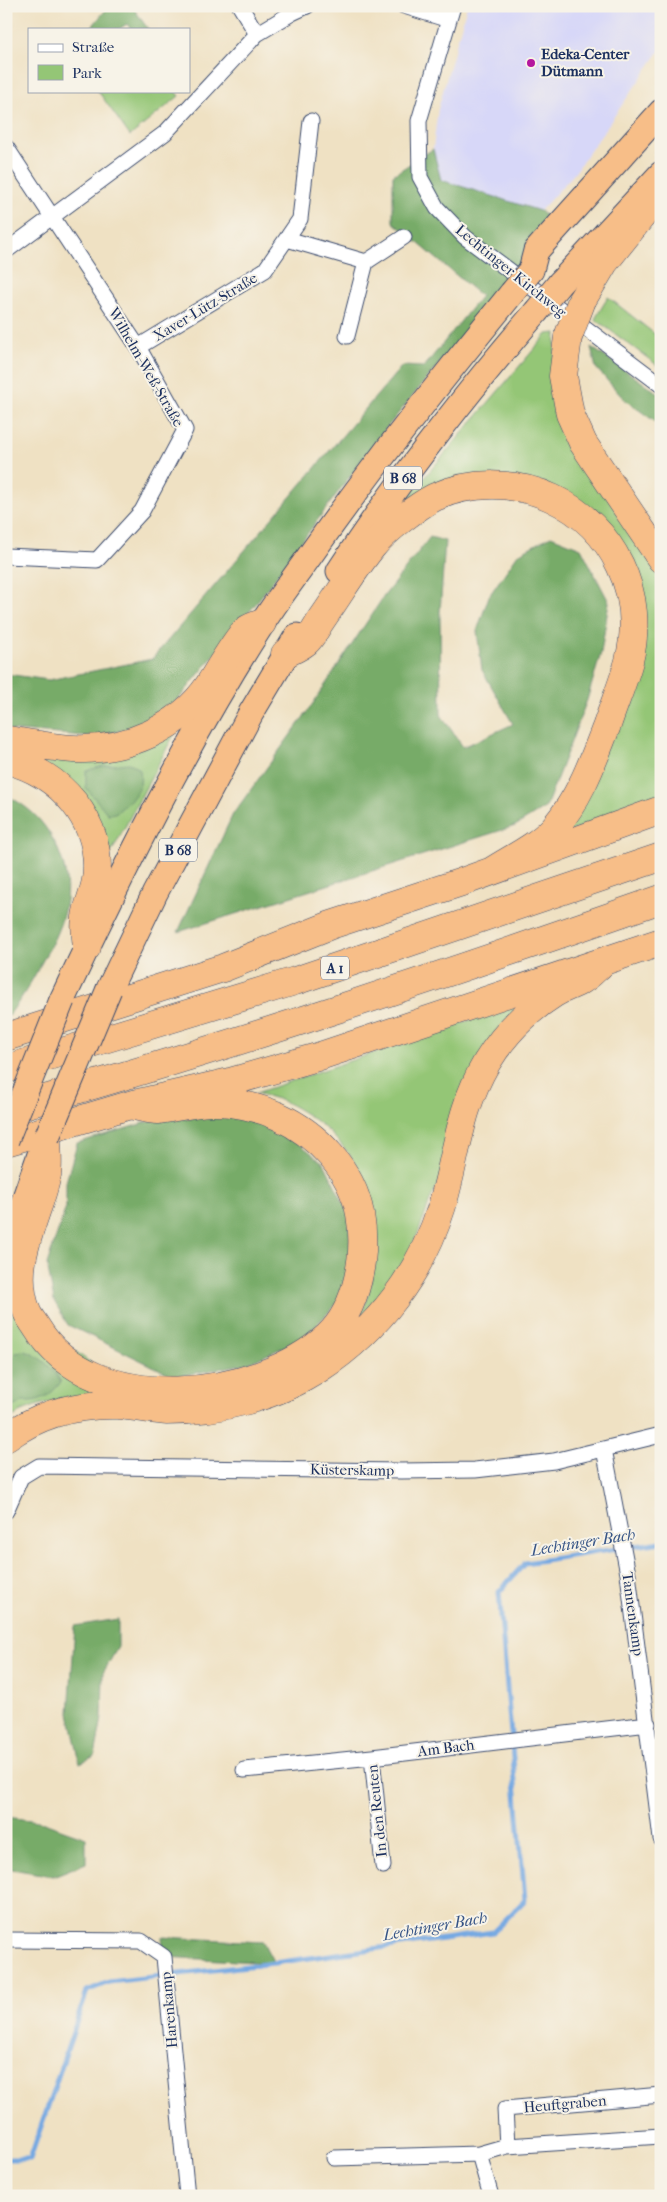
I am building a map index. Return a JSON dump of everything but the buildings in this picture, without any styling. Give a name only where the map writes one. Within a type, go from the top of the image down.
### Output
[{"type":"highway","points":[[534,265],[536,251],[661,112]]},
{"type":"highway","name":"B 68","points":[[6,1141],[62,1000],[87,947],[194,740],[262,623],[412,415],[534,265],[661,134]]},
{"type":"highway","name":"B 68","points":[[6,1252],[44,1145],[109,989],[155,893],[251,713],[285,654],[383,504],[472,386],[560,283],[661,174]]},
{"type":"highway","points":[[661,192],[604,263],[582,300],[568,337],[563,376],[570,414],[584,443],[661,559]]},
{"type":"highway","points":[[285,654],[307,641],[373,545],[409,514],[434,498],[462,488],[490,485],[516,487],[542,494],[565,504],[588,521],[604,538],[617,557],[627,580],[633,603],[634,629],[630,652],[620,688],[594,759],[569,808],[552,829],[531,846],[492,871]]},
{"type":"highway","points":[[6,740],[74,749],[101,748],[131,741],[158,730],[183,714],[202,695],[246,631],[262,623]]},
{"type":"highway","points":[[6,760],[23,764],[46,776],[67,793],[86,818],[96,848],[96,879],[85,917],[87,947]]},
{"type":"highway","points":[[6,1037],[223,968],[331,925],[492,871],[661,810]]},
{"type":"highway","name":"A 1","points":[[6,1069],[295,981],[661,856]]},
{"type":"highway","points":[[6,1110],[163,1065],[310,1019],[661,899]]},
{"type":"highway","points":[[6,1141],[130,1105],[230,1082],[317,1057],[601,964],[661,942]]},
{"type":"highway","points":[[6,1438],[24,1425],[51,1413],[86,1406],[118,1405],[167,1410],[202,1409],[244,1401],[279,1390],[319,1370],[358,1340],[389,1307],[415,1271],[442,1206],[460,1124],[472,1090],[488,1061],[508,1033],[530,1011],[555,993],[584,979],[601,964]]},
{"type":"highway","points":[[44,1145],[47,1173],[23,1248],[21,1278],[27,1312],[44,1339],[65,1361],[92,1376],[124,1385],[167,1390],[212,1388],[261,1375],[300,1358],[329,1335],[350,1304],[361,1267],[363,1233],[358,1204],[346,1177],[333,1158],[305,1131],[277,1116],[248,1106],[212,1102],[157,1110],[130,1105]]},
{"type":"street","points":[[240,6],[257,34]]},
{"type":"street","points":[[6,251],[165,133],[257,34],[292,12],[307,6]]},
{"type":"street","points":[[404,6],[451,13]]},
{"type":"street","name":"Lechtinger Kirchweg","points":[[451,13],[419,121],[420,177],[437,208],[465,237],[661,385]]},
{"type":"street","name":"Xaver-Lütz-Straße","points":[[138,347],[265,270],[300,219],[311,121]]},
{"type":"street","name":"Wilhelm-Weß-Straße","points":[[6,147],[138,347],[185,430],[142,511],[97,560],[6,556]]},
{"type":"street","points":[[347,336],[366,262],[404,237]]},
{"type":"street","points":[[287,239],[366,262]]},
{"type":"street","name":"Küsterskamp","points":[[6,1511],[21,1477],[39,1466],[401,1471],[475,1470],[554,1461],[661,1435]]},
{"type":"street","name":"Tannenkamp","points":[[604,1449],[621,1527],[628,1574],[661,1839]]},
{"type":"street","name":"Am Bach","points":[[244,1770],[372,1757],[648,1724]]},
{"type":"street","name":"In den Reuten","points":[[372,1757],[383,1866]]},
{"type":"street","name":"Harenkamp","points":[[6,1940],[141,1941],[164,1957],[187,2196]]},
{"type":"street","name":"Heuftgraben","points":[[507,2146],[505,2109],[661,2095]]},
{"type":"street","points":[[334,2158],[479,2154],[507,2146],[661,2136]]},
{"type":"street","points":[[479,2154],[491,2196]]},
{"type":"shaded area","points":[[467,6],[661,6],[661,49],[574,174],[540,211],[441,180],[433,149],[438,109]]},
{"type":"green space","points":[[109,6],[132,6],[147,28],[130,28],[127,24],[121,28],[91,28]]},
{"type":"green space","points":[[99,92],[176,92],[179,96],[130,136]]},
{"type":"green space","points":[[433,149],[441,180],[540,211],[555,223],[379,437],[254,606],[173,706],[144,724],[98,737],[6,730],[6,674],[49,680],[152,659],[402,366],[424,367],[481,296],[393,222],[393,175]]},
{"type":"green space","points":[[608,297],[661,339],[661,368],[595,319]]},
{"type":"green space","points":[[556,333],[553,387],[640,547],[661,575],[661,798],[560,835],[633,680],[627,555],[539,481],[406,499],[547,334]]},
{"type":"green space","points":[[591,347],[661,395],[661,426],[624,399],[596,368]]},
{"type":"green space","points":[[551,536],[581,548],[609,602],[601,653],[587,700],[546,807],[515,826],[178,932],[233,814],[308,711],[384,596],[430,537],[445,541],[440,612],[441,715],[463,747],[513,724],[482,670],[477,631],[489,596],[518,554]]},
{"type":"green space","points":[[176,731],[110,855],[31,755]]},
{"type":"green space","points":[[129,763],[140,770],[140,786],[133,797],[119,810],[108,814],[86,788],[86,771],[103,766]]},
{"type":"green space","points":[[6,795],[22,804],[34,814],[49,833],[61,857],[67,887],[66,902],[58,931],[32,981],[9,1015],[6,1015]]},
{"type":"green space","points":[[531,999],[430,1200],[423,1221],[406,1258],[373,1304],[344,1335],[364,1307],[372,1278],[377,1250],[376,1224],[371,1198],[362,1174],[348,1152],[330,1133],[309,1116],[285,1102],[256,1093]]},
{"type":"green space","points":[[236,1115],[287,1134],[324,1163],[349,1214],[351,1260],[338,1303],[303,1338],[249,1363],[175,1377],[68,1325],[54,1301],[47,1264],[66,1207],[66,1182],[77,1143],[154,1120]]},
{"type":"green space","points":[[11,1303],[135,1396],[68,1399],[50,1402],[34,1406],[6,1422],[6,1318]]},
{"type":"green space","points":[[29,1352],[45,1363],[55,1372],[61,1382],[45,1397],[23,1401],[18,1405],[6,1408],[6,1363],[16,1353]]},
{"type":"green space","points":[[118,1619],[118,1647],[103,1673],[102,1718],[95,1756],[80,1763],[69,1713],[75,1626]]},
{"type":"green space","points":[[6,1817],[38,1821],[86,1838],[86,1863],[53,1876],[6,1868]]},
{"type":"green space","points":[[162,1937],[263,1942],[274,1963],[164,1957]]},
{"type":"waterway","name":"Lechtinger Bach","points":[[6,2159],[30,2159],[87,1991],[109,1982],[274,1963],[493,1932],[525,1900],[499,1592],[525,1563],[661,1542]]},
{"type":"place","name":"Edeka-Center Dütmann","points":[[531,63]]}]
